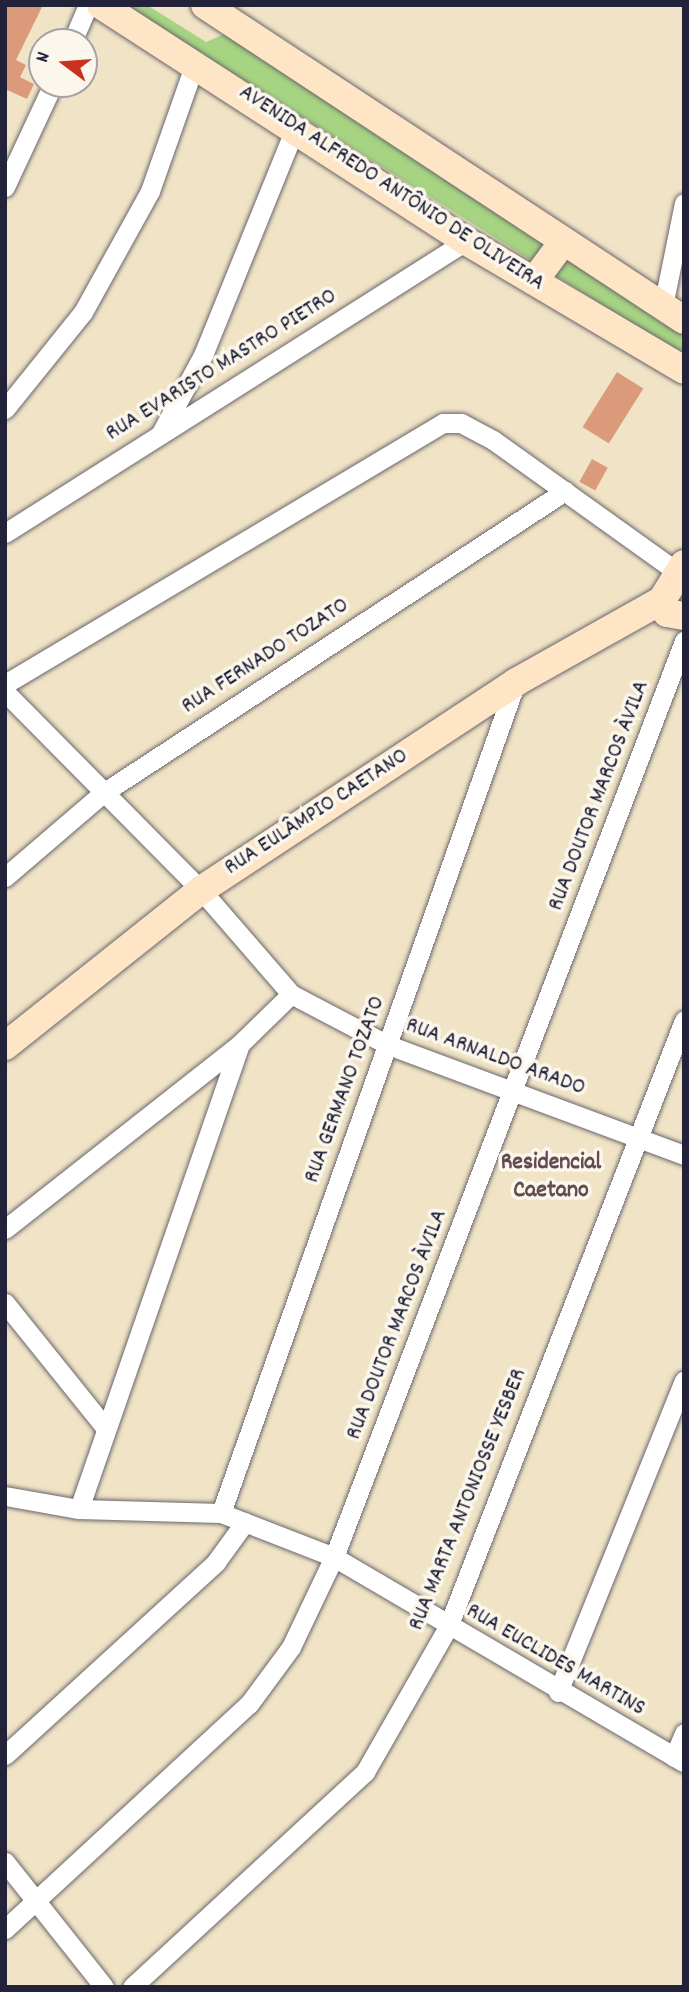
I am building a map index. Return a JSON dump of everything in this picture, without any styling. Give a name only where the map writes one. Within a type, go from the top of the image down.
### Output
[{"type":"main road","name":"AVENIDA ALFREDO ANTÔNIO DE OLIVEIRA","points":[[100,5],[195,63],[466,241],[684,370]]},
{"type":"main road","points":[[205,5],[233,12],[563,242],[673,313]]},
{"type":"main road","points":[[534,281],[563,242]]},
{"type":"main road","points":[[665,609],[677,565]]},
{"type":"main road","name":"RUA EULÂMPIO CAETANO","points":[[5,1046],[201,890],[516,682],[665,609]]},
{"type":"street","points":[[78,28],[88,5]]},
{"type":"street","points":[[5,409],[83,312],[150,191],[195,63]]},
{"type":"street","points":[[5,187],[46,98]]},
{"type":"street","points":[[160,434],[241,269],[295,128]]},
{"type":"street","points":[[673,313],[684,203]]},
{"type":"street","name":"RUA EVARISTO MASTRO PIETRO","points":[[5,533],[466,241]]},
{"type":"street","points":[[5,684],[443,423],[461,423],[493,440],[677,565]]},
{"type":"street","name":"RUA FERNADO TOZATO","points":[[5,877],[103,793],[565,491]]},
{"type":"street","name":"RUA DOUTOR MARCOS ÀVILA","points":[[5,1929],[248,1704],[291,1647],[334,1556],[516,1088],[684,641]]},
{"type":"street","name":"RUA GERMANO TOZATO","points":[[220,1513],[516,682]]},
{"type":"street","name":"RUA ARNALDO ARADO","points":[[5,692],[201,890],[290,994],[388,1045],[516,1088],[684,1155]]},
{"type":"street","points":[[5,1229],[240,1044],[290,994]]},
{"type":"street","name":"RUA MARTA ANTONIOSSE YESBER","points":[[132,1987],[342,1800],[365,1772],[448,1627],[684,1020]]},
{"type":"street","points":[[79,1509],[104,1426],[240,1044]]},
{"type":"street","points":[[5,1303],[104,1426]]},
{"type":"street","points":[[558,1692],[684,1380]]},
{"type":"street","name":"RUA EUCLIDES MARTINS","points":[[5,1496],[79,1509],[220,1513],[334,1556],[448,1627],[679,1760]]},
{"type":"street","points":[[5,1755],[216,1562],[245,1522]]},
{"type":"street","points":[[679,1760],[684,1734]]},
{"type":"street","points":[[5,1862],[34,1905],[104,1987]]},
{"type":"green space","points":[[124,5],[147,5],[206,42],[227,33],[684,326],[684,356]]},
{"type":"building","points":[[5,5],[43,5],[32,28],[28,28],[28,36],[16,60],[26,65],[20,77],[28,81],[28,97],[27,99],[5,89]]},
{"type":"building","points":[[617,372],[643,388],[609,444],[583,427]]},
{"type":"building","points":[[592,459],[608,468],[595,490],[579,482]]},
{"type":"district","name":"Residencial Caetano","points":[[551,1178]]}]
